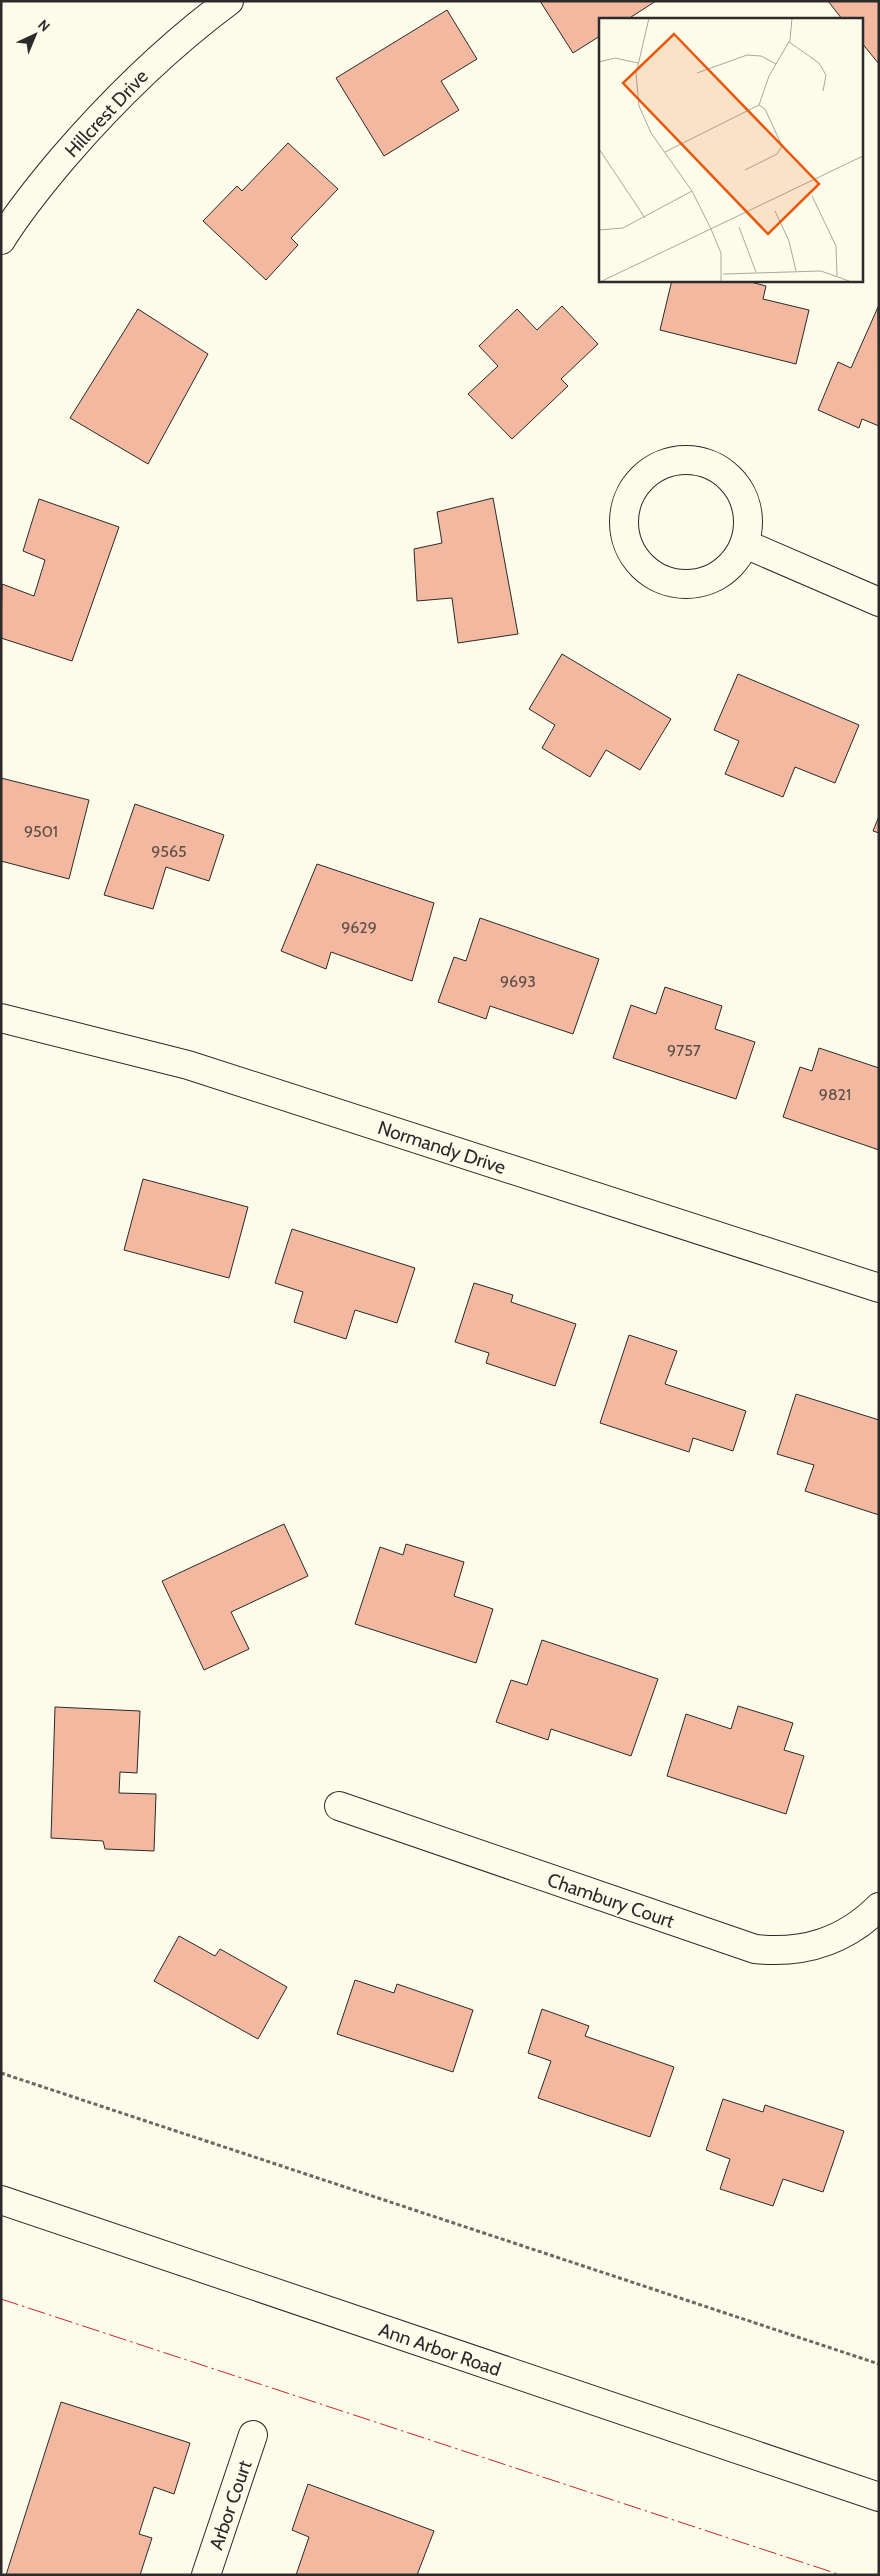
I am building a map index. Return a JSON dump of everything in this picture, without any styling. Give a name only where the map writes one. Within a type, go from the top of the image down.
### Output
[{"type":"street","name":"Hillcrest Drive","points":[[1,240],[48,176],[92,124],[177,42],[229,1]]},
{"type":"street","points":[[678,459],[699,461],[719,469],[736,483],[746,502],[749,524],[744,544],[735,561],[721,574],[702,583],[683,584],[663,580],[646,570],[633,555],[625,537],[624,517],[629,497],[641,478],[658,466],[678,459]]},
{"type":"street","points":[[744,544],[879,602]]},
{"type":"street","name":"Normandy Drive","points":[[1,1018],[188,1064],[879,1288]]},
{"type":"street","name":"Chambury Court","points":[[339,1806],[755,1949],[782,1952],[827,1943],[866,1920],[879,1907]]},
{"type":"street","name":"Ann Arbor Road","points":[[1,2200],[879,2497]]},
{"type":"street","name":"Arbor Court","points":[[206,2575],[253,2435]]},
{"type":"path","points":[[1,2073],[879,2364]]},
{"type":"building","points":[[540,1],[656,1],[630,18],[599,18],[599,37],[573,53]]},
{"type":"building","points":[[828,1],[879,1],[879,64],[862,43],[862,18],[841,18]]},
{"type":"building","points":[[447,10],[477,59],[441,81],[459,110],[384,156],[336,78]]},
{"type":"building","points":[[288,143],[338,189],[291,238],[298,245],[266,280],[203,221],[237,186],[242,191]]},
{"type":"building","points":[[672,281],[747,281],[766,286],[763,299],[809,310],[796,364],[660,330]]},
{"type":"building","points":[[562,306],[598,344],[561,379],[568,386],[512,439],[468,394],[498,366],[479,346],[517,309],[537,330]]},
{"type":"building","points":[[878,307],[879,426],[862,419],[859,428],[818,410],[838,362],[851,368]]},
{"type":"building","points":[[138,309],[208,354],[148,464],[70,418]]},
{"type":"building","points":[[493,498],[518,634],[458,643],[452,598],[417,601],[414,549],[442,543],[437,512]]},
{"type":"building","points":[[39,499],[119,527],[72,661],[1,638],[2,584],[34,596],[45,560],[23,551]]},
{"type":"building","points":[[562,654],[671,719],[640,770],[606,750],[590,777],[542,748],[555,725],[529,709]]},
{"type":"building","points":[[738,674],[859,725],[835,783],[795,767],[783,797],[725,774],[739,741],[714,730]]},
{"type":"building","points":[[1,778],[89,800],[69,879],[1,861]]},
{"type":"building","points":[[135,804],[224,835],[209,881],[166,867],[153,909],[104,895]]},
{"type":"building","points":[[879,816],[879,833],[873,831]]},
{"type":"building","points":[[317,864],[434,903],[412,981],[331,952],[326,969],[281,951]]},
{"type":"building","points":[[480,918],[599,959],[573,1034],[490,1006],[486,1019],[438,1002],[454,957],[466,961]]},
{"type":"building","points":[[665,987],[722,1006],[715,1029],[755,1042],[736,1099],[613,1058],[631,1005],[656,1014]]},
{"type":"building","points":[[819,1048],[879,1068],[879,1150],[783,1117],[800,1067],[812,1071]]},
{"type":"building","points":[[143,1179],[248,1207],[229,1278],[124,1250]]},
{"type":"building","points":[[292,1229],[415,1268],[397,1323],[355,1310],[346,1339],[294,1322],[303,1292],[275,1283]]},
{"type":"building","points":[[474,1283],[513,1295],[511,1302],[576,1324],[555,1386],[486,1363],[489,1353],[455,1342]]},
{"type":"building","points":[[629,1335],[677,1351],[665,1384],[746,1411],[733,1451],[693,1438],[689,1452],[600,1423]]},
{"type":"building","points":[[796,1394],[879,1420],[879,1515],[805,1491],[814,1465],[777,1454]]},
{"type":"building","points":[[284,1524],[308,1576],[231,1612],[249,1649],[204,1670],[162,1581]]},
{"type":"building","points":[[406,1544],[464,1562],[454,1596],[493,1609],[476,1663],[355,1624],[380,1547],[403,1555]]},
{"type":"building","points":[[542,1640],[658,1679],[631,1756],[551,1729],[548,1740],[496,1722],[511,1680],[527,1685]]},
{"type":"building","points":[[738,1706],[793,1723],[784,1750],[804,1756],[786,1814],[667,1776],[686,1714],[731,1729]]},
{"type":"building","points":[[55,1707],[140,1711],[137,1773],[120,1772],[119,1793],[156,1794],[154,1851],[105,1849],[103,1841],[51,1838]]},
{"type":"building","points":[[179,1936],[215,1956],[220,1949],[287,1987],[258,2039],[154,1981]]},
{"type":"building","points":[[355,1980],[394,1993],[397,1984],[473,2010],[453,2072],[337,2034]]},
{"type":"building","points":[[542,2009],[589,2026],[585,2036],[674,2067],[650,2137],[538,2098],[551,2061],[528,2053]]},
{"type":"building","points":[[723,2099],[763,2112],[765,2105],[844,2131],[823,2192],[783,2179],[773,2206],[720,2189],[730,2159],[706,2150]]},
{"type":"building","points":[[61,2402],[190,2443],[174,2494],[154,2487],[139,2534],[152,2538],[140,2575],[6,2575]]},
{"type":"building","points":[[308,2484],[434,2531],[417,2575],[296,2575],[309,2537],[292,2530]]},
{"type":"power","points":[[1,2299],[841,2575]]}]
